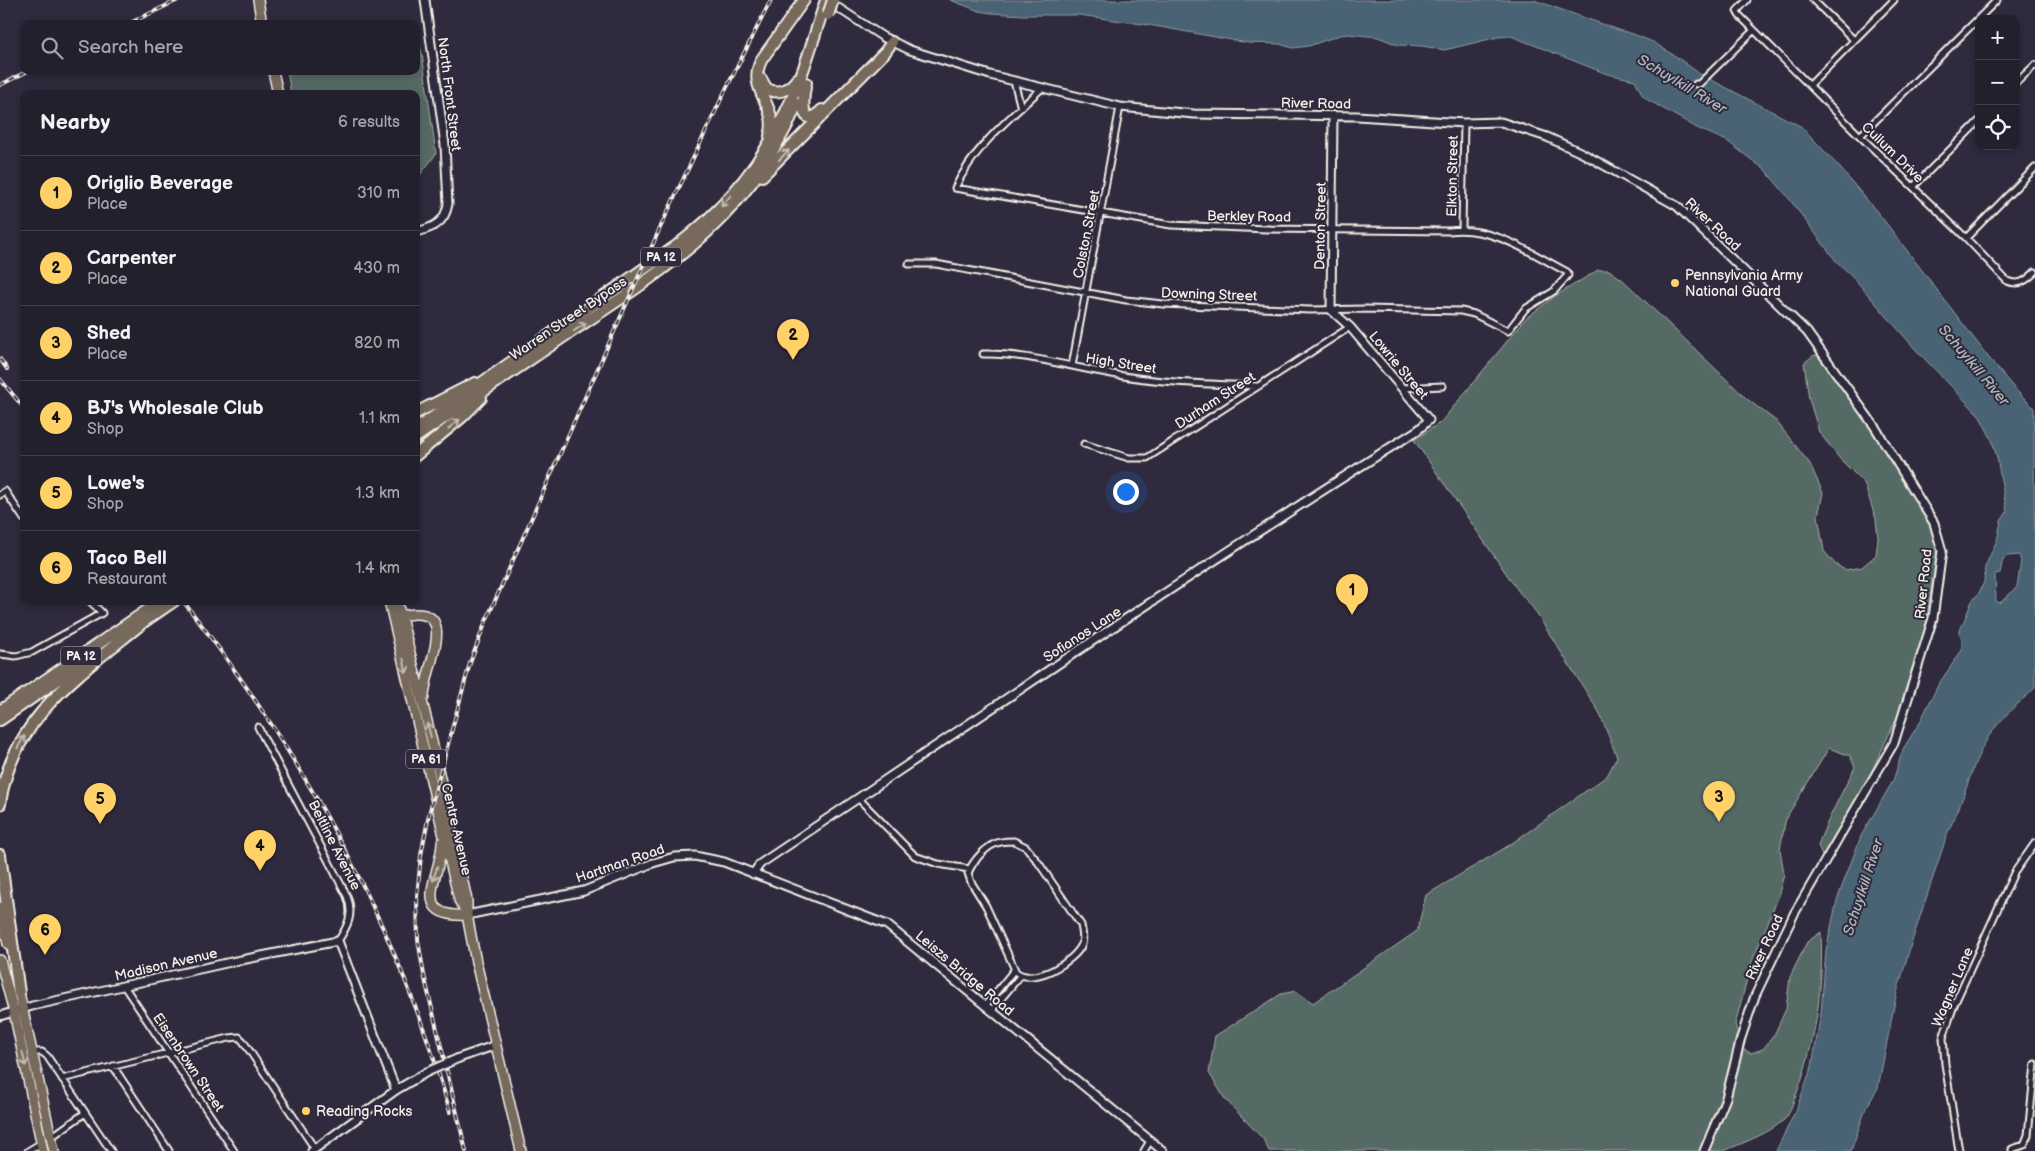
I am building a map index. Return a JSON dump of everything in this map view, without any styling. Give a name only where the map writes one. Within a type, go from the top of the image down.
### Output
[{"type":"highway","points":[[765,148],[771,134],[772,119],[770,110],[758,86],[758,68],[762,59],[804,0]]},
{"type":"highway","points":[[804,67],[794,83],[783,91],[772,91],[766,88],[762,82],[761,74],[764,66],[808,0]]},
{"type":"highway","name":"Warren Street Bypass","points":[[420,434],[538,349],[682,256],[717,224],[756,177],[780,139],[806,83],[825,13],[826,0]]},
{"type":"highway","name":"Warren Street Bypass","points":[[538,349],[699,228],[740,185],[765,148],[788,108],[825,13],[833,0]]},
{"type":"highway","points":[[806,83],[803,109],[806,114],[813,116],[820,112],[882,49],[892,42]]},
{"type":"highway","points":[[737,202],[886,52],[892,42]]},
{"type":"highway","points":[[420,411],[458,390],[499,376]]},
{"type":"highway","points":[[420,452],[470,410],[499,376]]},
{"type":"highway","name":"Warren Street Bypass","points":[[420,426],[499,376]]},
{"type":"highway","name":"PA 12","points":[[0,711],[155,605]]},
{"type":"highway","name":"PA 12","points":[[0,720],[168,605]]},
{"type":"highway","points":[[0,804],[8,771],[15,753],[24,735],[42,710],[71,682],[146,620]]},
{"type":"highway","points":[[0,855],[19,993]]},
{"type":"main road","points":[[258,0],[261,20]]},
{"type":"main road","points":[[275,75],[277,90]]},
{"type":"main road","name":"Centre Avenue","points":[[391,605],[397,617],[424,707],[467,900],[467,915],[476,962],[521,1151]]},
{"type":"main road","name":"Centre Avenue","points":[[397,605],[397,617],[442,827],[459,900],[467,915]]},
{"type":"main road","points":[[397,617],[412,613],[424,615],[431,620],[437,630],[437,643],[425,682],[424,707]]},
{"type":"main road","points":[[442,827],[442,850],[432,883],[432,897],[437,908],[442,913],[452,916],[467,915]]},
{"type":"main road","points":[[0,907],[19,993],[18,1010],[42,1147]]},
{"type":"main road","points":[[0,960],[32,1052],[54,1151]]},
{"type":"street","name":"North Front Street","points":[[420,231],[435,226],[442,220],[448,204],[445,145],[425,0]]},
{"type":"street","name":"River Road","points":[[826,0],[892,42],[922,54],[1014,81],[1120,107],[1194,114],[1332,116],[1464,123],[1501,122],[1547,137],[1582,153],[1677,206],[1806,332],[1876,427],[1934,523],[1942,551],[1933,618],[1894,743],[1794,914],[1758,989],[1741,1038],[1726,1098],[1704,1151]]},
{"type":"street","name":"Cullum Drive","points":[[1747,0],[1737,11],[1754,30],[1966,238],[2007,281],[2020,283],[2035,272]]},
{"type":"street","points":[[1813,0],[1854,40]]},
{"type":"street","points":[[1810,85],[1894,0]]},
{"type":"street","points":[[1860,136],[1997,0]]},
{"type":"street","points":[[1696,84],[1699,84],[1754,30]]},
{"type":"street","points":[[2020,79],[2035,64]]},
{"type":"street","points":[[1014,81],[1021,108]]},
{"type":"street","points":[[1021,108],[1041,88]]},
{"type":"street","name":"Colston Street","points":[[1072,366],[1120,107]]},
{"type":"street","name":"Berkley Road","points":[[1021,108],[982,145],[965,168],[955,188],[1153,223],[1190,226],[1332,229],[1449,231],[1462,229],[1503,239],[1567,272],[1568,275],[1564,282],[1554,291],[1525,308],[1508,331]]},
{"type":"street","name":"Denton Street","points":[[1331,310],[1332,116]]},
{"type":"street","name":"Elkton Street","points":[[1462,229],[1464,123]]},
{"type":"street","points":[[1913,187],[1975,125]]},
{"type":"street","points":[[1966,238],[2035,168]]},
{"type":"street","name":"Downing Street","points":[[909,264],[936,264],[1162,304],[1331,310],[1461,311],[1474,314],[1508,331]]},
{"type":"street","points":[[1331,310],[1350,327]]},
{"type":"street","name":"Durham Street","points":[[1084,444],[1129,458],[1147,458],[1350,327]]},
{"type":"street","name":"Lowrie Street","points":[[1350,327],[1429,420]]},
{"type":"street","name":"High Street","points":[[983,354],[1005,354],[1147,379],[1257,386]]},
{"type":"street","points":[[1401,388],[1443,386]]},
{"type":"street","name":"Sofianos Lane","points":[[753,874],[760,864],[858,798],[1418,430],[1429,420]]},
{"type":"street","points":[[2,493],[20,514]]},
{"type":"street","points":[[0,654],[16,656],[32,652],[102,613],[94,605]]},
{"type":"street","name":"Beltline Avenue","points":[[258,727],[347,896],[350,917],[348,926],[338,941]]},
{"type":"street","points":[[858,798],[915,856],[938,864],[969,869]]},
{"type":"street","points":[[1001,842],[1014,842],[1026,847],[1081,925],[1082,944],[1076,954],[1047,974],[1036,977],[1020,976],[1014,970],[986,906],[971,882],[968,873],[969,869],[990,847],[1001,842]]},
{"type":"street","name":"Wagner Lane","points":[[1960,1151],[1945,1064],[1943,1038],[1954,1005],[2014,873],[2035,843]]},
{"type":"street","name":"Hartman Road","points":[[467,915],[584,891],[674,857],[695,856],[724,862]]},
{"type":"street","name":"Leiszs Bridge Road","points":[[724,862],[887,925],[1162,1151]]},
{"type":"street","points":[[338,941],[396,1090]]},
{"type":"street","name":"Madison Avenue","points":[[0,1016],[18,1010],[231,962],[338,941]]},
{"type":"street","points":[[985,1006],[1014,970]]},
{"type":"street","points":[[991,1011],[1020,976]]},
{"type":"street","name":"Eisenbrown Street","points":[[124,986],[234,1151]]},
{"type":"street","points":[[62,1079],[229,1038],[239,1038],[243,1041],[314,1150],[396,1090],[427,1072],[496,1045]]},
{"type":"street","points":[[32,1052],[45,1054],[110,1151]]},
{"type":"street","points":[[2012,1151],[2012,1149],[2024,1145],[2028,1135],[2035,1064]]},
{"type":"street","points":[[113,1066],[169,1151]]},
{"type":"street","points":[[28,1151],[42,1147],[51,1137],[85,1113]]},
{"type":"street","points":[[1144,1151],[1150,1141]]},
{"type":"green space","points":[[420,48],[436,154],[420,175],[420,90],[290,90],[288,75],[420,75]]},
{"type":"green space","points":[[1598,270],[1609,270],[1623,280],[1747,399],[1776,421],[1810,464],[1823,493],[1818,516],[1824,551],[1835,564],[1845,570],[1862,567],[1876,555],[1878,538],[1876,519],[1864,483],[1840,459],[1819,432],[1809,399],[1804,363],[1814,355],[1824,359],[1884,446],[1920,503],[1931,527],[1937,552],[1921,656],[1905,700],[1863,790],[1823,859],[1818,845],[1855,767],[1850,756],[1829,748],[1786,818],[1780,849],[1784,874],[1778,898],[1751,964],[1735,1025],[1744,1050],[1751,1053],[1763,1049],[1774,1035],[1786,1009],[1790,977],[1807,942],[1821,932],[1821,974],[1817,1016],[1808,1058],[1790,1112],[1787,1117],[1772,1129],[1724,1151],[1269,1151],[1263,1139],[1225,1099],[1209,1073],[1215,1036],[1281,994],[1296,991],[1313,1003],[1417,931],[1426,895],[1508,846],[1607,776],[1617,757],[1599,712],[1533,608],[1519,592],[1414,440],[1441,422],[1526,318],[1555,296]]},
{"type":"water","name":"Schuylkill River","points":[[950,0],[1534,0],[1633,34],[1653,42],[1700,74],[1802,127],[1841,169],[1883,219],[1989,358],[2034,408],[2035,688],[1994,729],[1977,758],[1955,818],[1949,829],[1911,944],[1896,996],[1878,1088],[1866,1108],[1851,1151],[1776,1151],[1796,1110],[1812,1066],[1821,1013],[1826,950],[1837,900],[1861,836],[1893,781],[1903,749],[1920,722],[1938,685],[1962,650],[1962,638],[1959,633],[1972,601],[1979,593],[1984,582],[1985,567],[1997,540],[2001,521],[2007,512],[1992,440],[1979,415],[1916,350],[1851,275],[1836,261],[1765,170],[1727,141],[1697,128],[1648,100],[1643,96],[1635,80],[1607,74],[1511,36],[1498,37],[1445,50],[1422,46],[1398,45],[1378,37],[1348,34],[1309,46],[1293,48],[1279,44],[1248,43],[1149,25],[1079,15],[1024,15],[979,11]],"holes":[[[2019,555],[2021,561],[2017,587],[2000,603],[1996,601],[1995,574],[2000,573],[2003,559],[2008,556]]]},
{"type":"railway","points":[[136,20],[178,0]]},
{"type":"railway","points":[[466,1151],[424,975],[418,940],[417,897],[421,855],[429,814],[470,663],[486,621],[660,228],[724,93],[771,0]]},
{"type":"railway","points":[[0,85],[20,75]]},
{"type":"railway","points":[[0,359],[7,369]]},
{"type":"railway","points":[[0,379],[20,403]]},
{"type":"railway","points":[[186,605],[227,659],[268,719],[306,780],[342,844],[374,909],[403,975],[428,1043],[450,1112]]},
{"type":"place","name":"Pennsylvania Army National Guard","points":[[1675,283]]},
{"type":"place","name":"Carpenter","points":[[793,360]]},
{"type":"place","name":"Origlio Beverage","points":[[1352,615]]},
{"type":"place","name":"Shed","points":[[1719,822]]},
{"type":"place","name":"Lowe's","points":[[100,824]]},
{"type":"place","name":"BJ's Wholesale Club","points":[[260,871]]},
{"type":"place","name":"Taco Bell","points":[[45,955]]},
{"type":"place","name":"Reading Rocks","points":[[306,1111]]}]
